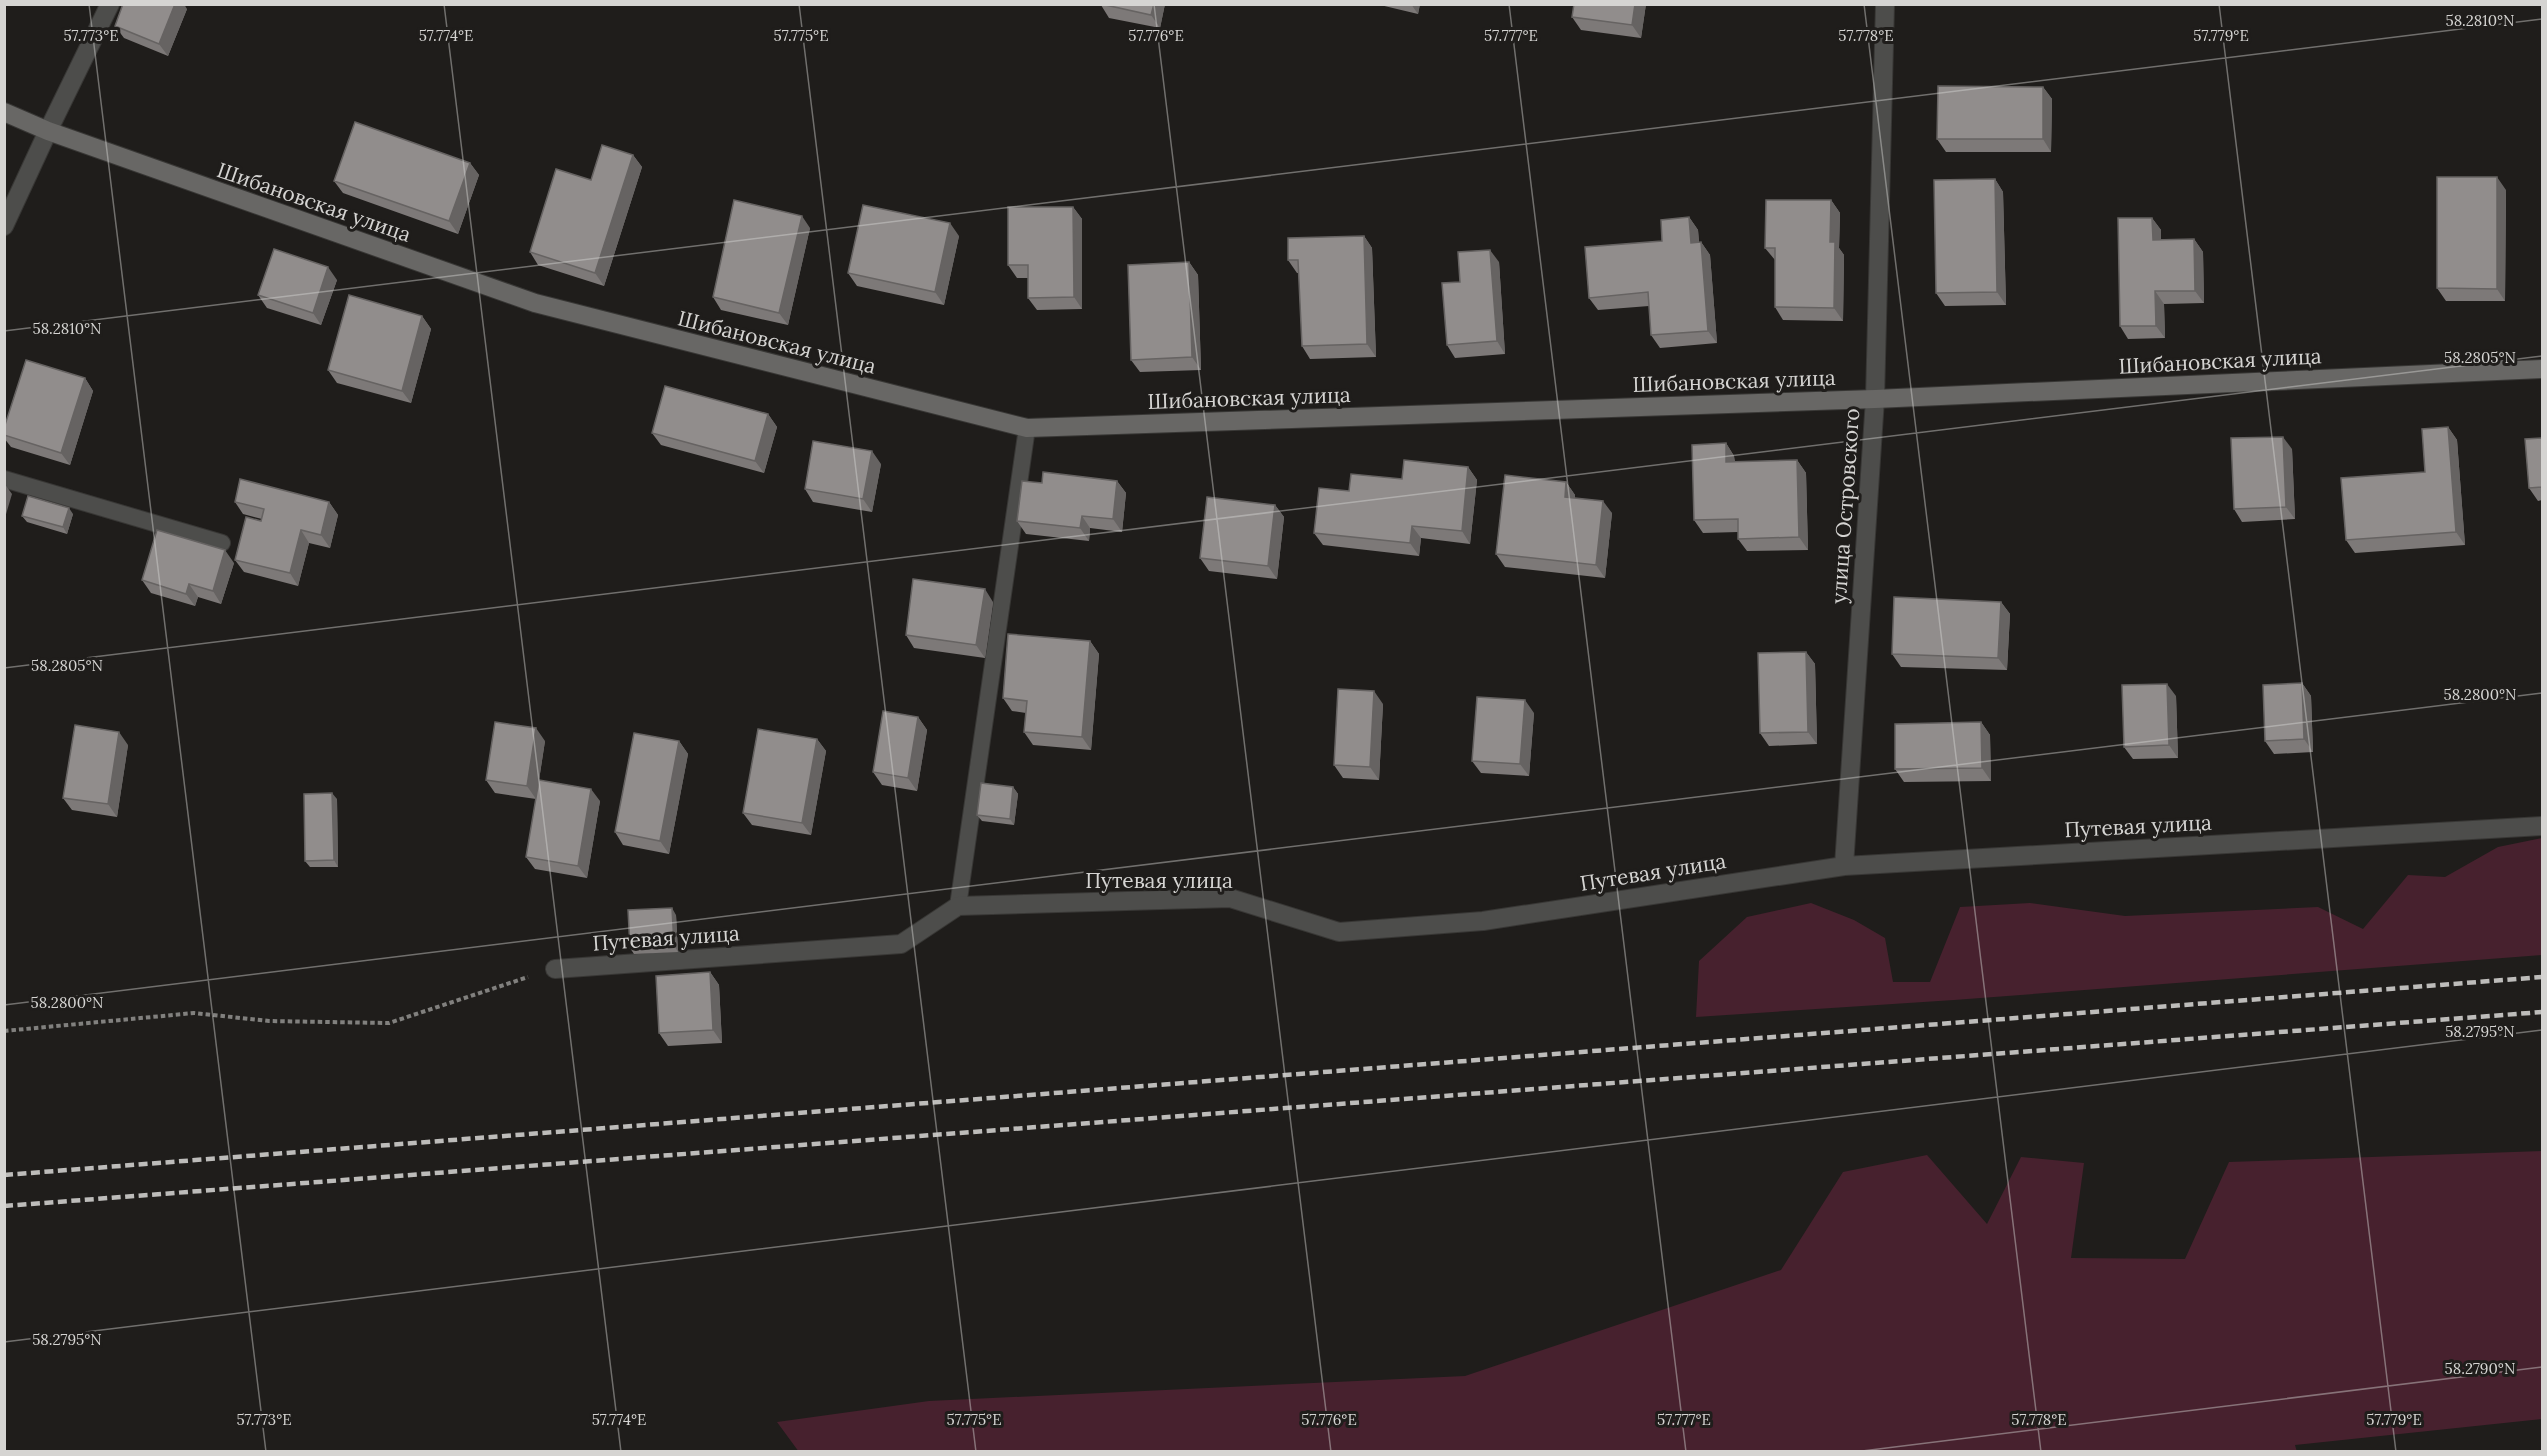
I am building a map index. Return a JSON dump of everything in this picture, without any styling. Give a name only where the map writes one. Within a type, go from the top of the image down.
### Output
[{"type":"street","points":[[4,226],[110,4]]},
{"type":"street","name":"улица Островского","points":[[1844,866],[1875,399],[1885,4]]},
{"type":"street","name":"Шибановская улица","points":[[4,112],[48,131],[535,303],[1027,428],[1875,399],[2542,369]]},
{"type":"street","name":"Путевая улица","points":[[555,969],[901,944],[958,906],[1230,898],[1339,932],[1483,921],[1844,866],[2542,826]]},
{"type":"lane","points":[[958,906],[1027,428]]},
{"type":"lane","points":[[4,479],[222,543]]},
{"type":"path","points":[[4,1031],[194,1013],[269,1021],[389,1023],[555,969]]},
{"type":"shaded area","points":[[2542,838],[2542,955],[1954,1000],[1696,1017],[1699,961],[1747,917],[1811,903],[1854,920],[1885,938],[1893,982],[1930,982],[1960,907],[2030,903],[2125,916],[2318,907],[2363,929],[2408,875],[2445,877],[2498,847]]},
{"type":"shaded area","points":[[2542,1151],[2542,1419],[2295,1445],[2297,1452],[799,1452],[777,1422],[929,1401],[1465,1376],[1781,1270],[1843,1172],[1927,1155],[1987,1224],[2021,1157],[2084,1163],[2071,1258],[2185,1259],[2229,1162]]},
{"type":"building","points":[[123,4],[175,4],[159,44],[115,26]]},
{"type":"building","points":[[1101,4],[1154,4],[1151,15]]},
{"type":"building","points":[[1574,4],[1635,4],[1632,25],[1572,17]]},
{"type":"building","points":[[1938,86],[2043,87],[2043,139],[1937,139]]},
{"type":"building","points":[[355,122],[470,163],[449,221],[334,181]]},
{"type":"building","points":[[602,145],[633,155],[595,273],[530,252],[556,169],[591,180]]},
{"type":"building","points":[[2437,177],[2497,177],[2497,289],[2437,288]]},
{"type":"building","points":[[1995,179],[1997,292],[1936,293],[1934,180]]},
{"type":"building","points":[[734,200],[802,216],[779,313],[713,297]]},
{"type":"building","points":[[1766,200],[1831,200],[1830,242],[1835,242],[1834,308],[1775,307],[1775,248],[1765,248]]},
{"type":"building","points":[[863,205],[950,223],[935,292],[848,273]]},
{"type":"building","points":[[1008,207],[1073,207],[1074,297],[1028,298],[1028,265],[1008,265]]},
{"type":"building","points":[[1689,217],[1691,243],[1701,242],[1708,331],[1651,335],[1648,292],[1589,298],[1585,247],[1662,241],[1661,220]]},
{"type":"building","points":[[2118,218],[2152,218],[2153,240],[2194,239],[2195,291],[2155,291],[2156,326],[2120,326]]},
{"type":"building","points":[[1364,236],[1367,344],[1302,346],[1298,260],[1288,260],[1288,238]]},
{"type":"building","points":[[274,249],[328,267],[313,313],[258,295]]},
{"type":"building","points":[[1490,250],[1497,341],[1447,345],[1442,283],[1460,282],[1458,252]]},
{"type":"building","points":[[1189,262],[1192,357],[1131,360],[1128,265]]},
{"type":"building","points":[[349,295],[422,316],[402,391],[328,370]]},
{"type":"building","points":[[26,360],[85,378],[61,453],[4,435],[4,428]]},
{"type":"building","points":[[665,386],[768,414],[755,461],[652,433]]},
{"type":"building","points":[[2448,427],[2456,532],[2346,540],[2341,478],[2425,472],[2422,429]]},
{"type":"building","points":[[2283,437],[2286,507],[2234,509],[2231,438]]},
{"type":"building","points":[[2542,438],[2542,487],[2529,488],[2525,439]]},
{"type":"building","points":[[813,441],[872,451],[863,499],[805,489]]},
{"type":"building","points":[[1726,443],[1726,462],[1797,460],[1799,537],[1738,539],[1738,519],[1694,520],[1692,445]]},
{"type":"building","points":[[1404,460],[1468,467],[1462,531],[1412,526],[1410,543],[1314,533],[1319,488],[1349,491],[1351,474],[1402,479]]},
{"type":"building","points":[[1043,472],[1117,481],[1113,519],[1082,516],[1080,528],[1017,521],[1022,481],[1042,483]]},
{"type":"building","points":[[1505,475],[1566,482],[1565,497],[1603,501],[1596,565],[1496,554]]},
{"type":"building","points":[[240,479],[329,502],[321,535],[301,530],[290,573],[235,560],[246,517],[261,521],[264,509],[235,502]]},
{"type":"building","points":[[28,496],[69,508],[63,527],[22,516]]},
{"type":"building","points":[[1207,497],[1275,505],[1268,566],[1200,558]]},
{"type":"building","points":[[157,530],[225,550],[213,591],[189,584],[186,594],[142,580]]},
{"type":"building","points":[[913,579],[985,589],[976,645],[906,635]]},
{"type":"building","points":[[1894,597],[2001,602],[1998,658],[1892,654]]},
{"type":"building","points":[[1008,634],[1090,641],[1082,737],[1024,732],[1027,701],[1003,698]]},
{"type":"building","points":[[1806,652],[1808,732],[1760,733],[1758,653]]},
{"type":"building","points":[[2302,683],[2304,739],[2265,741],[2263,685]]},
{"type":"building","points":[[2167,684],[2169,745],[2124,747],[2122,685]]},
{"type":"building","points":[[1338,689],[1374,691],[1370,767],[1334,765]]},
{"type":"building","points":[[1477,697],[1525,700],[1520,764],[1472,761]]},
{"type":"building","points":[[883,711],[918,717],[908,778],[873,772]]},
{"type":"building","points":[[495,722],[536,728],[527,786],[486,780]]},
{"type":"building","points":[[1981,722],[1982,768],[1895,769],[1895,724]]},
{"type":"building","points":[[75,725],[119,732],[108,804],[63,798]]},
{"type":"building","points":[[758,729],[817,739],[802,823],[743,813]]},
{"type":"building","points":[[634,733],[679,741],[660,841],[615,832]]},
{"type":"building","points":[[539,780],[591,789],[578,866],[526,857]]},
{"type":"building","points":[[981,783],[1013,787],[1010,819],[977,815]]},
{"type":"building","points":[[332,793],[334,860],[305,861],[304,794]]},
{"type":"building","points":[[672,908],[674,945],[630,948],[628,910]]},
{"type":"building","points":[[710,972],[713,1030],[659,1033],[656,976]]},
{"type":"railway","points":[[4,1175],[2542,977]]},
{"type":"railway","points":[[4,1206],[2542,1012]]}]
